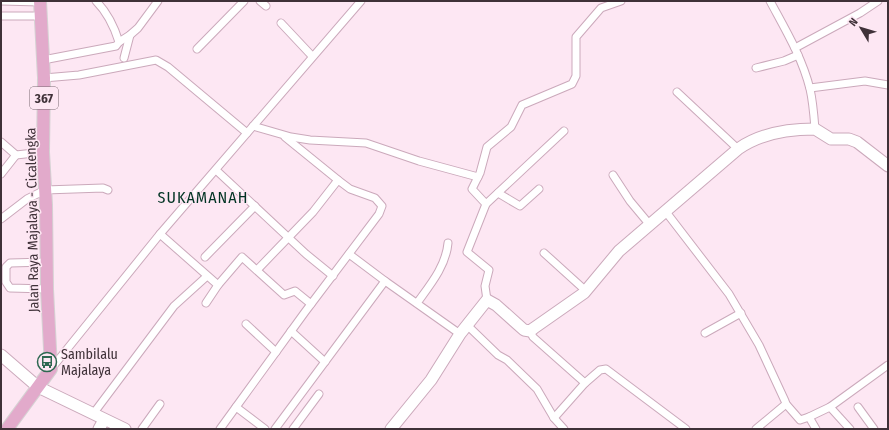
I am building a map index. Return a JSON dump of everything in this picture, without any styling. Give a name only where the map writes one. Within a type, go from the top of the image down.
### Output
[{"type":"main road","name":"Jalan Raya Majalaya - Cicalengka","points":[[40,2],[44,78],[43,152],[46,197],[50,371]]},
{"type":"main road","points":[[7,429],[50,371]]},
{"type":"street","points":[[1,1],[40,2]]},
{"type":"street","points":[[96,1],[106,12],[113,24],[124,55],[126,66]]},
{"type":"street","points":[[124,55],[130,39],[158,1]]},
{"type":"street","points":[[197,49],[244,1]]},
{"type":"street","points":[[486,204],[472,190],[478,177],[487,147],[511,127],[522,105],[572,84],[576,76],[576,37],[602,8],[621,1]]},
{"type":"street","points":[[770,1],[796,51],[810,89],[815,129]]},
{"type":"street","points":[[756,68],[784,61],[796,51],[878,1]]},
{"type":"street","points":[[50,371],[160,234],[359,2]]},
{"type":"street","points":[[1,16],[40,16]]},
{"type":"street","points":[[281,23],[312,56]]},
{"type":"street","points":[[43,60],[112,48],[130,39]]},
{"type":"street","points":[[44,78],[126,66],[152,59],[162,63],[247,134]]},
{"type":"street","points":[[810,89],[865,81],[888,85]]},
{"type":"street","points":[[677,92],[738,149]]},
{"type":"street","points":[[254,126],[284,136],[310,140],[366,143],[419,161],[478,177]]},
{"type":"street","points":[[487,300],[496,305],[524,330],[530,330],[575,301],[586,291],[619,251],[738,149],[750,141],[765,136],[815,129],[831,140],[847,139],[857,142],[888,166]]},
{"type":"street","points":[[391,429],[438,371],[460,334],[487,300],[486,286],[489,270],[467,252],[486,204],[564,131]]},
{"type":"street","points":[[220,429],[382,208],[380,203],[375,198],[354,191],[338,180],[284,136]]},
{"type":"street","points":[[1,142],[16,155]]},
{"type":"street","points":[[1,174],[16,155],[43,152]]},
{"type":"street","points":[[216,170],[287,237],[333,276]]},
{"type":"street","points":[[613,174],[630,201],[650,225]]},
{"type":"street","points":[[257,270],[318,206],[338,180]]},
{"type":"street","points":[[1,218],[27,199],[103,188],[108,190]]},
{"type":"street","points":[[498,193],[520,206],[539,189]]},
{"type":"street","points":[[205,257],[255,206]]},
{"type":"street","points":[[666,212],[712,270],[740,313],[759,345],[786,404],[800,420],[830,407],[888,365]]},
{"type":"street","points":[[160,234],[206,277],[218,285]]},
{"type":"street","points":[[417,303],[439,272],[447,251],[448,243]]},
{"type":"street","points":[[544,253],[586,291]]},
{"type":"street","points":[[349,254],[460,334]]},
{"type":"street","points":[[206,303],[218,285],[242,257],[284,295],[295,290],[311,304]]},
{"type":"street","points":[[47,262],[10,263],[6,267],[6,285],[10,288],[47,289]]},
{"type":"street","points":[[93,414],[174,306],[206,277]]},
{"type":"street","points":[[275,429],[385,281]]},
{"type":"street","points":[[705,334],[740,313]]},
{"type":"street","points":[[246,324],[276,352]]},
{"type":"street","points":[[467,325],[498,355],[507,360],[537,389],[554,418],[564,429]]},
{"type":"street","points":[[530,330],[533,337],[585,383]]},
{"type":"street","points":[[291,331],[325,362]]},
{"type":"street","points":[[1,355],[39,386],[93,414],[101,424],[125,429]]},
{"type":"street","points":[[554,418],[585,383],[600,370],[606,369],[686,429]]},
{"type":"street","points":[[293,429],[319,394]]},
{"type":"street","points":[[143,427],[160,404]]},
{"type":"street","points":[[756,429],[786,404]]},
{"type":"street","points":[[236,407],[264,429]]},
{"type":"street","points":[[830,407],[850,429]]},
{"type":"street","points":[[858,407],[874,429]]},
{"type":"street","points":[[809,417],[816,429]]},
{"type":"place","name":"Sambilalu Majalaya","points":[[47,362]]},
{"type":"district","name":"SUKAMANAH","points":[[203,197]]}]
